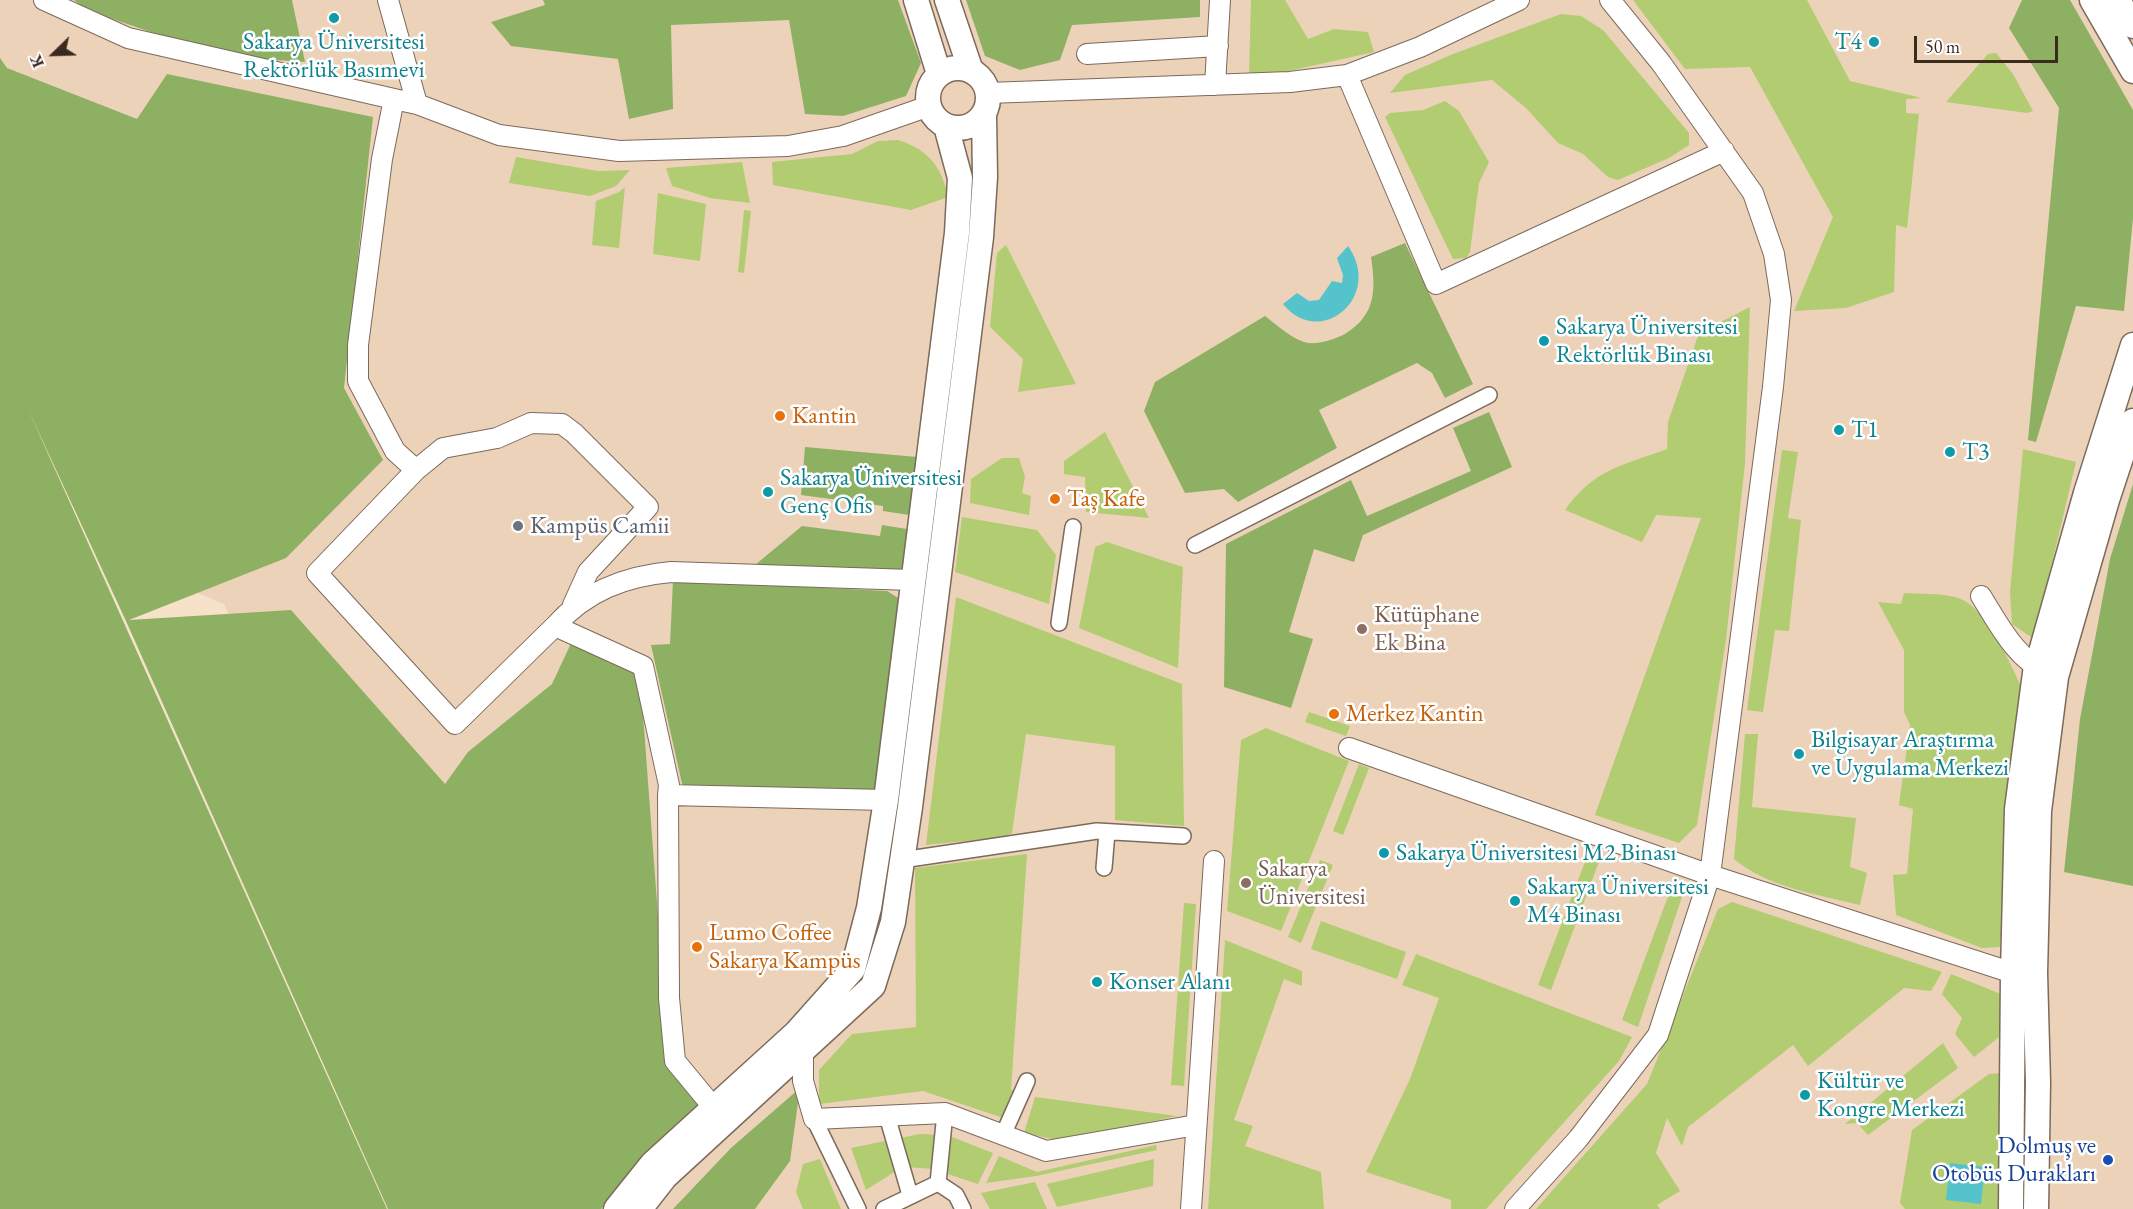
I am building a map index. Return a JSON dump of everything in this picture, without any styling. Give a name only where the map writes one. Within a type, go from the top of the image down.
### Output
[{"type":"street","points":[[44,0],[128,38],[417,104],[499,135],[619,151],[788,146],[843,136],[928,106]]},
{"type":"street","points":[[388,0],[417,104]]},
{"type":"street","points":[[916,0],[939,74]]},
{"type":"street","points":[[616,1209],[652,1164],[714,1108],[873,986],[893,922],[981,237],[985,177],[985,84],[971,71],[947,0]]},
{"type":"street","points":[[1215,85],[1220,0]]},
{"type":"street","points":[[986,104],[1215,85],[1290,82],[1347,75],[1420,47],[1520,0]]},
{"type":"street","points":[[1515,1209],[1578,1139],[1658,1035],[1710,875],[1773,387],[1781,300],[1774,254],[1753,193],[1660,63],[1610,0]]},
{"type":"street","points":[[2092,0],[2131,62]]},
{"type":"street","points":[[2118,0],[2133,26]]},
{"type":"street","points":[[1087,54],[1218,46]]},
{"type":"street","points":[[971,71],[954,68],[939,74],[929,89],[928,106],[938,121],[946,126],[963,128],[978,121],[986,104]]},
{"type":"street","points":[[1347,75],[1436,284],[1724,151]]},
{"type":"street","points":[[394,99],[382,159],[358,345],[358,381],[395,451],[416,470]]},
{"type":"street","points":[[640,1209],[665,1177],[800,1041],[854,969],[869,908],[886,800],[957,233],[960,178],[946,126]]},
{"type":"street","points":[[2036,1209],[2038,1082],[2024,973],[2017,809],[2086,493],[2133,345]]},
{"type":"street","points":[[1195,545],[1489,395]]},
{"type":"street","points":[[2046,673],[2133,421]]},
{"type":"street","points":[[531,423],[562,424],[574,433],[648,507],[588,572],[573,606],[455,724],[317,573],[416,470],[443,448],[497,438],[531,423]]},
{"type":"street","points":[[1059,623],[1072,526]]},
{"type":"street","points":[[573,606],[619,583],[648,574],[671,572],[912,579]]},
{"type":"street","points":[[1981,596],[2010,643],[2046,673]]},
{"type":"street","points":[[555,626],[643,666],[669,786],[669,998],[675,1061],[714,1108]]},
{"type":"street","points":[[1349,748],[1710,875],[2024,973]]},
{"type":"street","points":[[668,795],[886,800]]},
{"type":"street","points":[[902,860],[1107,832],[1183,836]]},
{"type":"street","points":[[1104,868],[1107,832]]},
{"type":"street","points":[[1191,1209],[1214,861]]},
{"type":"street","points":[[2011,1209],[2024,973]]},
{"type":"street","points":[[800,1041],[803,1081],[814,1119],[858,1209]]},
{"type":"street","points":[[1003,1135],[1027,1081]]},
{"type":"street","points":[[814,1119],[945,1113],[1046,1151],[1196,1125]]},
{"type":"street","points":[[938,1183],[945,1113]]},
{"type":"street","points":[[887,1116],[910,1196]]},
{"type":"street","points":[[884,1209],[938,1183]]},
{"type":"street","points":[[938,1183],[956,1195],[963,1209]]},
{"type":"shaded area","name":"Sakarya Üniversitesi","points":[[0,0],[2133,0],[2133,1209],[481,1209],[493,1162],[224,604],[105,554],[0,334]]},
{"type":"green space","points":[[74,0],[292,0],[305,62],[245,58],[192,46],[86,10]]},
{"type":"green space","points":[[543,0],[898,0],[921,63],[906,96],[843,116],[805,114],[789,20],[671,25],[673,109],[629,119],[618,59],[511,46],[491,22],[545,5]]},
{"type":"green space","points":[[966,0],[1200,0],[1200,17],[1072,25],[1060,60],[1020,70],[985,56]]},
{"type":"green space","points":[[1251,0],[1285,0],[1308,39],[1334,29],[1368,32],[1374,52],[1271,75],[1249,76]]},
{"type":"green space","points":[[1633,0],[1807,0],[1850,81],[1922,98],[1906,99],[1906,113],[1919,114],[1907,228],[1896,225],[1894,292],[1846,308],[1794,311],[1833,217],[1750,67],[1685,69]]},
{"type":"green space","points":[[2022,0],[2070,0],[2133,110],[2133,218],[2124,311],[2076,306],[2036,442],[2028,440],[2059,108],[2009,28]]},
{"type":"green space","points":[[1561,14],[1581,16],[1603,30],[1689,133],[1689,145],[1669,158],[1618,180],[1608,177],[1583,154],[1558,143],[1526,108],[1492,80],[1390,93],[1405,75],[1453,54]]},
{"type":"green space","points":[[1996,53],[2013,74],[2033,111],[2027,113],[1946,102],[1988,54]]},
{"type":"green space","points":[[0,58],[7,68],[137,119],[167,74],[373,117],[344,388],[383,460],[286,558],[129,620],[291,610],[445,784],[468,752],[552,684],[573,639],[640,674],[668,1051],[702,1101],[601,1209],[388,1209],[126,621],[27,407],[387,1209],[0,1209]]},
{"type":"green space","points":[[1445,101],[1459,111],[1489,162],[1479,183],[1470,252],[1466,258],[1453,259],[1385,117],[1390,113],[1423,110]]},
{"type":"green space","points":[[898,140],[917,148],[932,160],[942,176],[948,197],[911,210],[773,185],[772,162],[852,154],[878,141]]},
{"type":"green space","points":[[516,157],[598,171],[630,170],[616,186],[590,196],[509,183]]},
{"type":"green space","points":[[742,162],[750,203],[710,198],[672,186],[666,168]]},
{"type":"green space","points":[[625,187],[619,248],[592,245],[596,201],[619,192]]},
{"type":"green space","points":[[658,193],[706,204],[700,261],[653,254]]},
{"type":"green space","points":[[744,210],[751,211],[744,273],[738,272]]},
{"type":"green space","points":[[1405,243],[1473,384],[1445,398],[1432,373],[1417,363],[1319,410],[1337,448],[1238,502],[1224,489],[1185,493],[1144,411],[1155,382],[1265,316],[1303,342],[1318,343],[1345,334],[1363,319],[1372,301],[1371,257]]},
{"type":"green space","points":[[1006,245],[1076,384],[1018,392],[1023,359],[990,327],[997,253]]},
{"type":"green space","points":[[1750,307],[1745,463],[1726,640],[1697,825],[1679,843],[1595,815],[1701,518],[1656,515],[1642,542],[1565,510],[1587,485],[1610,470],[1667,449],[1668,422],[1699,333]]},
{"type":"green space","points":[[1489,412],[1512,467],[1363,535],[1354,562],[1314,549],[1289,632],[1313,639],[1291,708],[1224,687],[1226,544],[1351,480],[1367,516],[1471,471],[1453,428]]},
{"type":"green space","points":[[1105,432],[1149,518],[1086,512],[1085,477],[1064,474],[1064,461]]},
{"type":"green space","points":[[805,447],[917,457],[909,515],[883,511],[883,506],[801,495]]},
{"type":"green space","points":[[2023,449],[2076,462],[2034,639],[2012,624],[2010,592]]},
{"type":"green space","points":[[1782,450],[1798,452],[1788,518],[1801,520],[1789,631],[1775,630],[1763,712],[1747,710]]},
{"type":"green space","points":[[1002,458],[1019,458],[1025,477],[1022,493],[1031,496],[1029,515],[970,503],[971,479]]},
{"type":"green space","points":[[2133,484],[2133,886],[2064,872],[2080,719],[2110,559]]},
{"type":"green space","points":[[962,517],[1037,530],[1056,555],[1049,604],[955,572]]},
{"type":"green space","points":[[882,525],[907,529],[901,576],[749,570],[802,526],[880,536]]},
{"type":"green space","points":[[1107,542],[1183,567],[1178,668],[1079,628],[1095,547]]},
{"type":"green space","points":[[673,580],[887,591],[903,601],[876,792],[683,788],[651,645],[670,644]]},
{"type":"green space","points":[[1904,593],[1943,595],[1966,601],[1994,633],[2020,684],[2000,947],[1982,948],[1896,915],[1893,875],[1907,874],[1913,809],[1899,805],[1910,725],[1904,712],[1904,650],[1878,602],[1901,604]]},
{"type":"green space","points":[[956,597],[1182,684],[1184,826],[1115,820],[1115,746],[1026,734],[1012,833],[1005,837],[926,845]]},
{"type":"green space","points":[[1309,712],[1350,726],[1346,736],[1305,722]]},
{"type":"green space","points":[[1266,728],[1349,761],[1281,931],[1227,911],[1241,740]]},
{"type":"green space","points":[[1745,734],[1758,734],[1752,807],[1856,818],[1850,867],[1867,873],[1860,905],[1794,889],[1762,877],[1734,859]]},
{"type":"green space","points":[[1359,764],[1369,768],[1343,835],[1333,831]]},
{"type":"green space","points":[[1027,854],[1011,1090],[1020,1092],[1009,1120],[923,1091],[819,1104],[819,1070],[852,1034],[916,1027],[915,868]]},
{"type":"green space","points":[[1588,854],[1600,859],[1551,990],[1538,985]]},
{"type":"green space","points":[[1320,860],[1333,865],[1301,943],[1288,937]]},
{"type":"green space","points":[[1676,875],[1684,891],[1638,1027],[1622,1020]]},
{"type":"green space","points":[[1732,902],[1942,972],[1931,991],[1904,988],[1808,1066],[1793,1045],[1688,1127],[1682,1146],[1667,1118],[1656,1153],[1680,1191],[1657,1205],[1660,1209],[1536,1209],[1647,1084],[1718,909]]},
{"type":"green space","points":[[1184,903],[1196,904],[1184,1086],[1171,1085]]},
{"type":"green space","points":[[1321,921],[1406,952],[1397,979],[1311,949]]},
{"type":"green space","points":[[1225,940],[1302,971],[1302,986],[1284,979],[1234,1120],[1253,1126],[1245,1146],[1321,1172],[1324,1209],[1208,1209]]},
{"type":"green space","points":[[1416,954],[1632,1037],[1619,1061],[1486,1209],[1451,1209],[1451,1200],[1366,1172],[1410,1079],[1439,998],[1402,985]]},
{"type":"green space","points":[[1951,974],[2001,994],[2003,1034],[1974,1057],[1955,1034],[1962,1018],[1942,994]]},
{"type":"green space","points":[[1943,1043],[1958,1068],[1868,1135],[1857,1123],[1845,1124]]},
{"type":"green space","points":[[2002,1073],[1999,1209],[1905,1209],[1900,1203],[1912,1130],[1989,1074]]},
{"type":"green space","points":[[800,1088],[790,1161],[755,1209],[673,1209],[731,1148]]},
{"type":"green space","points":[[1035,1097],[1177,1116],[1062,1141],[1024,1133]]},
{"type":"green space","points":[[920,1134],[941,1135],[934,1169],[905,1167],[900,1138]]},
{"type":"green space","points":[[952,1137],[993,1153],[978,1184],[942,1172]]},
{"type":"green space","points":[[885,1141],[896,1171],[866,1190],[851,1148]]},
{"type":"green space","points":[[1156,1145],[1157,1150],[1036,1176],[986,1183],[999,1156],[1037,1172]]},
{"type":"green space","points":[[820,1159],[841,1209],[803,1209],[796,1192],[803,1164]]},
{"type":"green space","points":[[1154,1159],[1153,1186],[1057,1207],[1047,1184]]},
{"type":"green space","points":[[1035,1182],[1047,1209],[990,1209],[981,1193]]},
{"type":"water","points":[[1348,246],[1357,265],[1358,283],[1353,299],[1343,311],[1329,319],[1314,322],[1298,317],[1283,304],[1297,293],[1309,301],[1319,300],[1332,281],[1342,283],[1343,275],[1337,258]]},
{"type":"water","points":[[1950,1163],[1985,1167],[1981,1204],[1946,1200]]},
{"type":"place","name":"Sakarya Üniversitesi Rektörlük Basımevi","points":[[334,18]]},
{"type":"place","name":"T4","points":[[1874,42]]},
{"type":"place","name":"Sakarya Üniversitesi Rektörlük Binası","points":[[1544,341]]},
{"type":"place","name":"Kantin","points":[[780,416]]},
{"type":"place","name":"T1","points":[[1839,430]]},
{"type":"place","name":"T3","points":[[1950,452]]},
{"type":"place","name":"Sakarya Üniversitesi Genç Ofis","points":[[768,492]]},
{"type":"place","name":"Taş Kafe","points":[[1055,499]]},
{"type":"place","name":"Kampüs Camii","points":[[518,526]]},
{"type":"place","name":"Kütüphane Ek Bina","points":[[1362,629]]},
{"type":"place","name":"Merkez Kantin","points":[[1334,714]]},
{"type":"place","name":"Bilgisayar Araştırma ve Uygulama Merkezi","points":[[1799,754]]},
{"type":"place","name":"Sakarya Üniversitesi M2 Binası","points":[[1384,853]]},
{"type":"place","name":"Sakarya Üniversitesi","points":[[1246,883]]},
{"type":"place","name":"Sakarya Üniversitesi M4 Binası","points":[[1515,901]]},
{"type":"place","name":"Lumo Coffee Sakarya Kampüs","points":[[697,947]]},
{"type":"place","name":"Konser Alanı","points":[[1097,982]]},
{"type":"place","name":"Kültür ve Kongre Merkezi","points":[[1805,1095]]},
{"type":"place","name":"Dolmuş ve Otobüs Durakları","points":[[2108,1160]]}]
